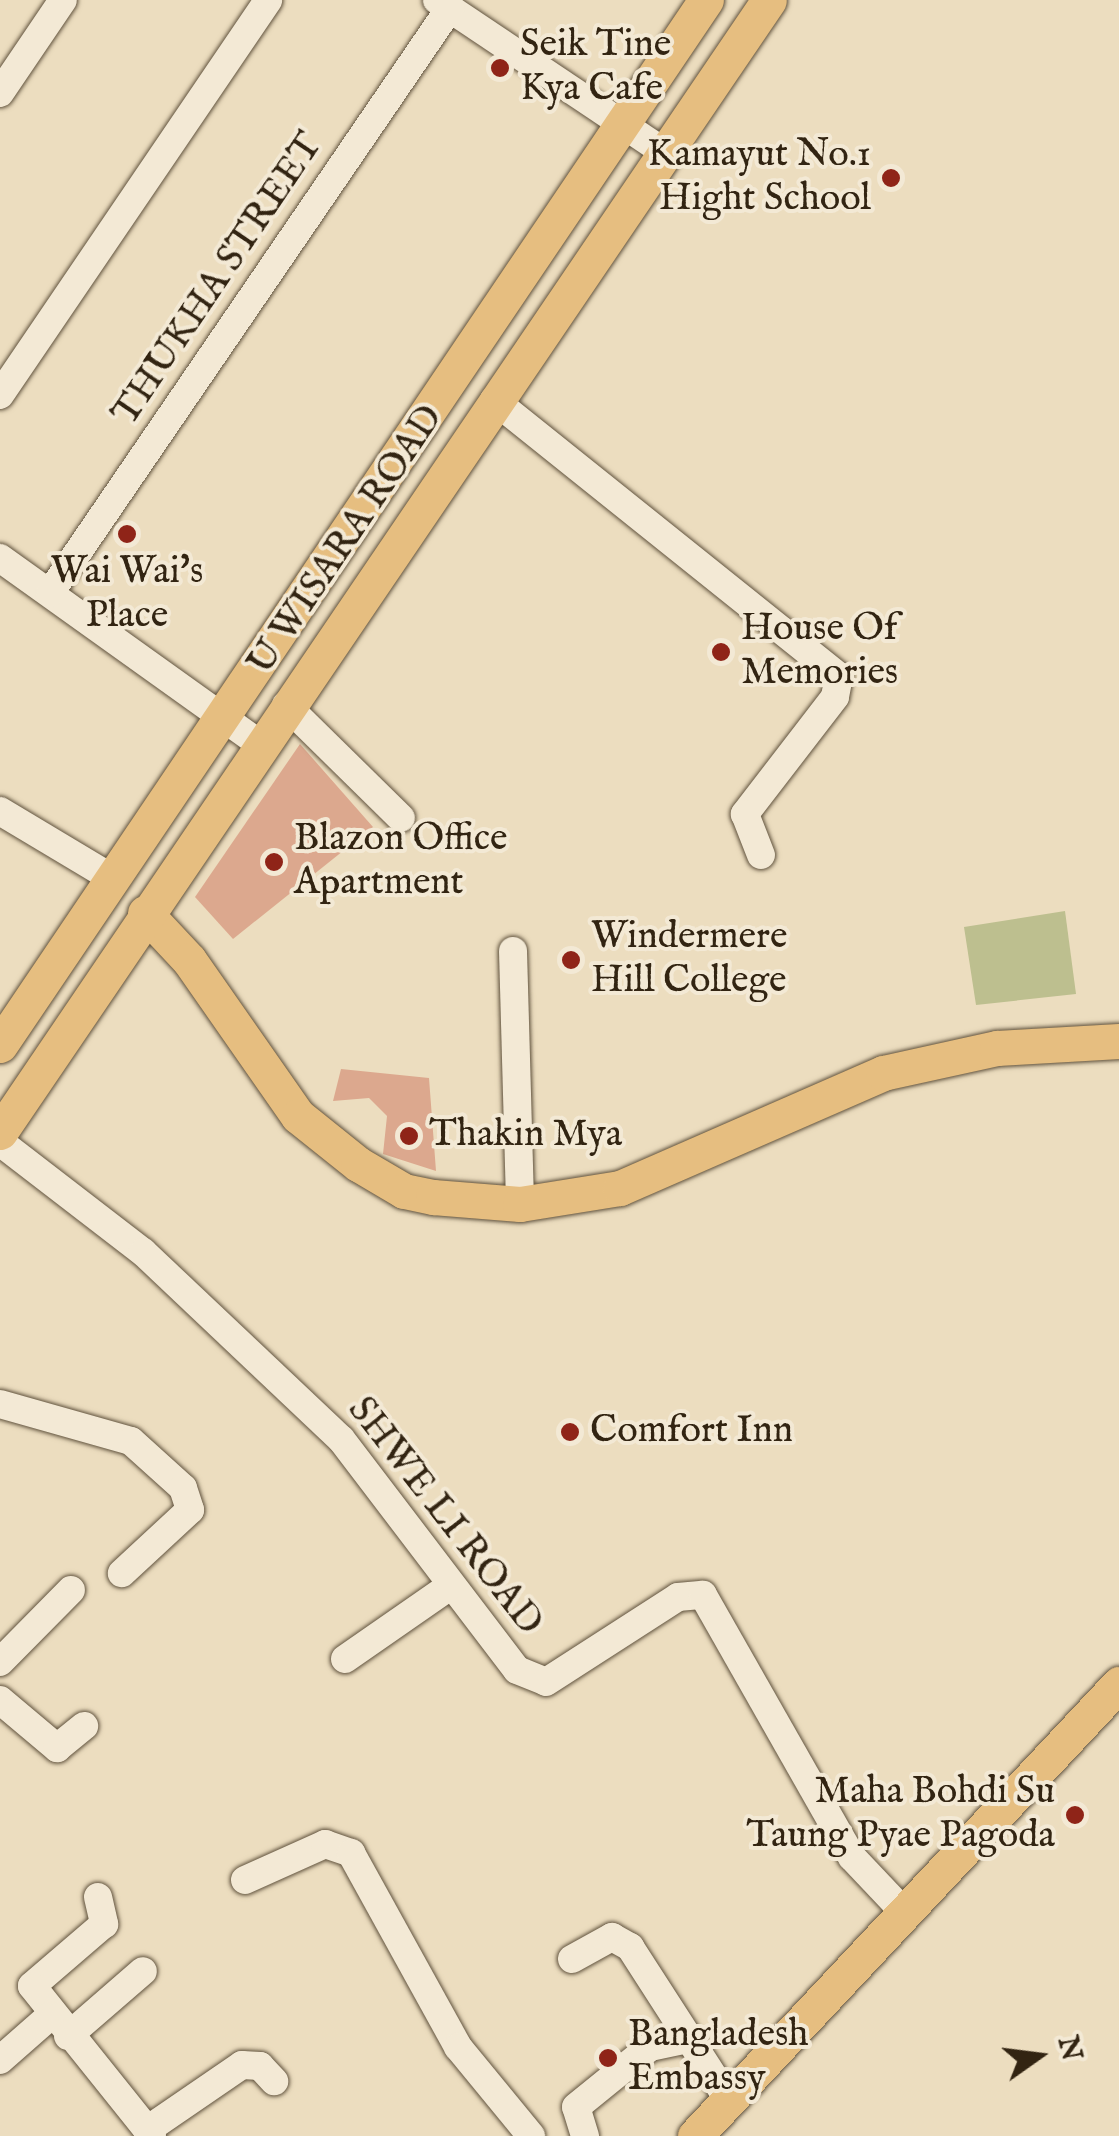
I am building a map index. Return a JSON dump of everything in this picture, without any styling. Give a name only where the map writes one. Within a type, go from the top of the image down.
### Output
[{"type":"main road","name":"U WISARA ROAD","points":[[0,1045],[221,714],[489,331],[706,0]]},
{"type":"main road","name":"U WISARA ROAD","points":[[2,1126],[769,0]]},
{"type":"main road","points":[[489,331],[524,355]]},
{"type":"main road","points":[[360,515],[398,541]]},
{"type":"main road","points":[[117,871],[152,903],[318,1135],[404,1191],[520,1204],[651,1177],[883,1073],[997,1048],[1119,1041]]},
{"type":"main road","points":[[63,949],[102,978]]},
{"type":"main road","points":[[695,2136],[1116,1692]]},
{"type":"street","points":[[0,93],[63,0]]},
{"type":"street","points":[[0,395],[268,0]]},
{"type":"street","points":[[444,4],[624,121],[664,152]]},
{"type":"street","name":"THUKHA STREET","points":[[50,594],[444,4]]},
{"type":"street","points":[[494,400],[839,676],[835,697],[745,814],[761,855]]},
{"type":"street","points":[[0,558],[260,744]]},
{"type":"street","points":[[286,705],[402,818]]},
{"type":"street","points":[[0,811],[117,871]]},
{"type":"street","points":[[513,951],[520,1204]]},
{"type":"street","name":"SHWE LI ROAD","points":[[2,1126],[342,1438],[517,1670],[546,1682],[678,1597],[703,1595],[852,1858],[905,1913]]},
{"type":"street","points":[[0,1404],[130,1441],[183,1488],[190,1510],[122,1573]]},
{"type":"street","points":[[345,1659],[450,1586]]},
{"type":"street","points":[[0,1662],[71,1590]]},
{"type":"street","points":[[0,1700],[57,1748],[84,1726]]},
{"type":"street","points":[[244,1880],[325,1844],[351,1854],[458,2047],[531,2136]]},
{"type":"street","points":[[98,1896],[104,1924],[32,1986],[59,2026],[150,2133],[242,2066],[260,2066],[274,2081]]},
{"type":"street","points":[[572,1959],[622,1940],[730,2102]]},
{"type":"street","points":[[0,2060],[143,1970]]},
{"type":"street","points":[[585,2136],[576,2106],[650,2047],[689,2039]]},
{"type":"green space","points":[[1065,911],[1076,994],[976,1005],[964,927]]},
{"type":"building","name":"Blazon Office Apartment","points":[[300,744],[373,827],[233,939],[195,897]]},
{"type":"building","name":"Thakin Mya","points":[[341,1069],[429,1078],[436,1171],[383,1154],[387,1116],[369,1098],[333,1101]]},
{"type":"place","name":"Seik Tine Kya Cafe","points":[[500,68]]},
{"type":"place","name":"Kamayut No.1 Hight School","points":[[891,178]]},
{"type":"place","name":"Wai Wai's Place","points":[[127,534]]},
{"type":"place","name":"House Of Memories","points":[[721,652]]},
{"type":"place","name":"Blazon Office Apartment","points":[[274,862]]},
{"type":"place","name":"Windermere Hill College","points":[[571,960]]},
{"type":"place","name":"Thakin Mya","points":[[409,1136]]},
{"type":"place","name":"Comfort Inn","points":[[570,1432]]},
{"type":"place","name":"Maha Bohdi Su Taung Pyae Pagoda","points":[[1075,1815]]},
{"type":"place","name":"Bangladesh Embassy","points":[[608,2058]]}]
